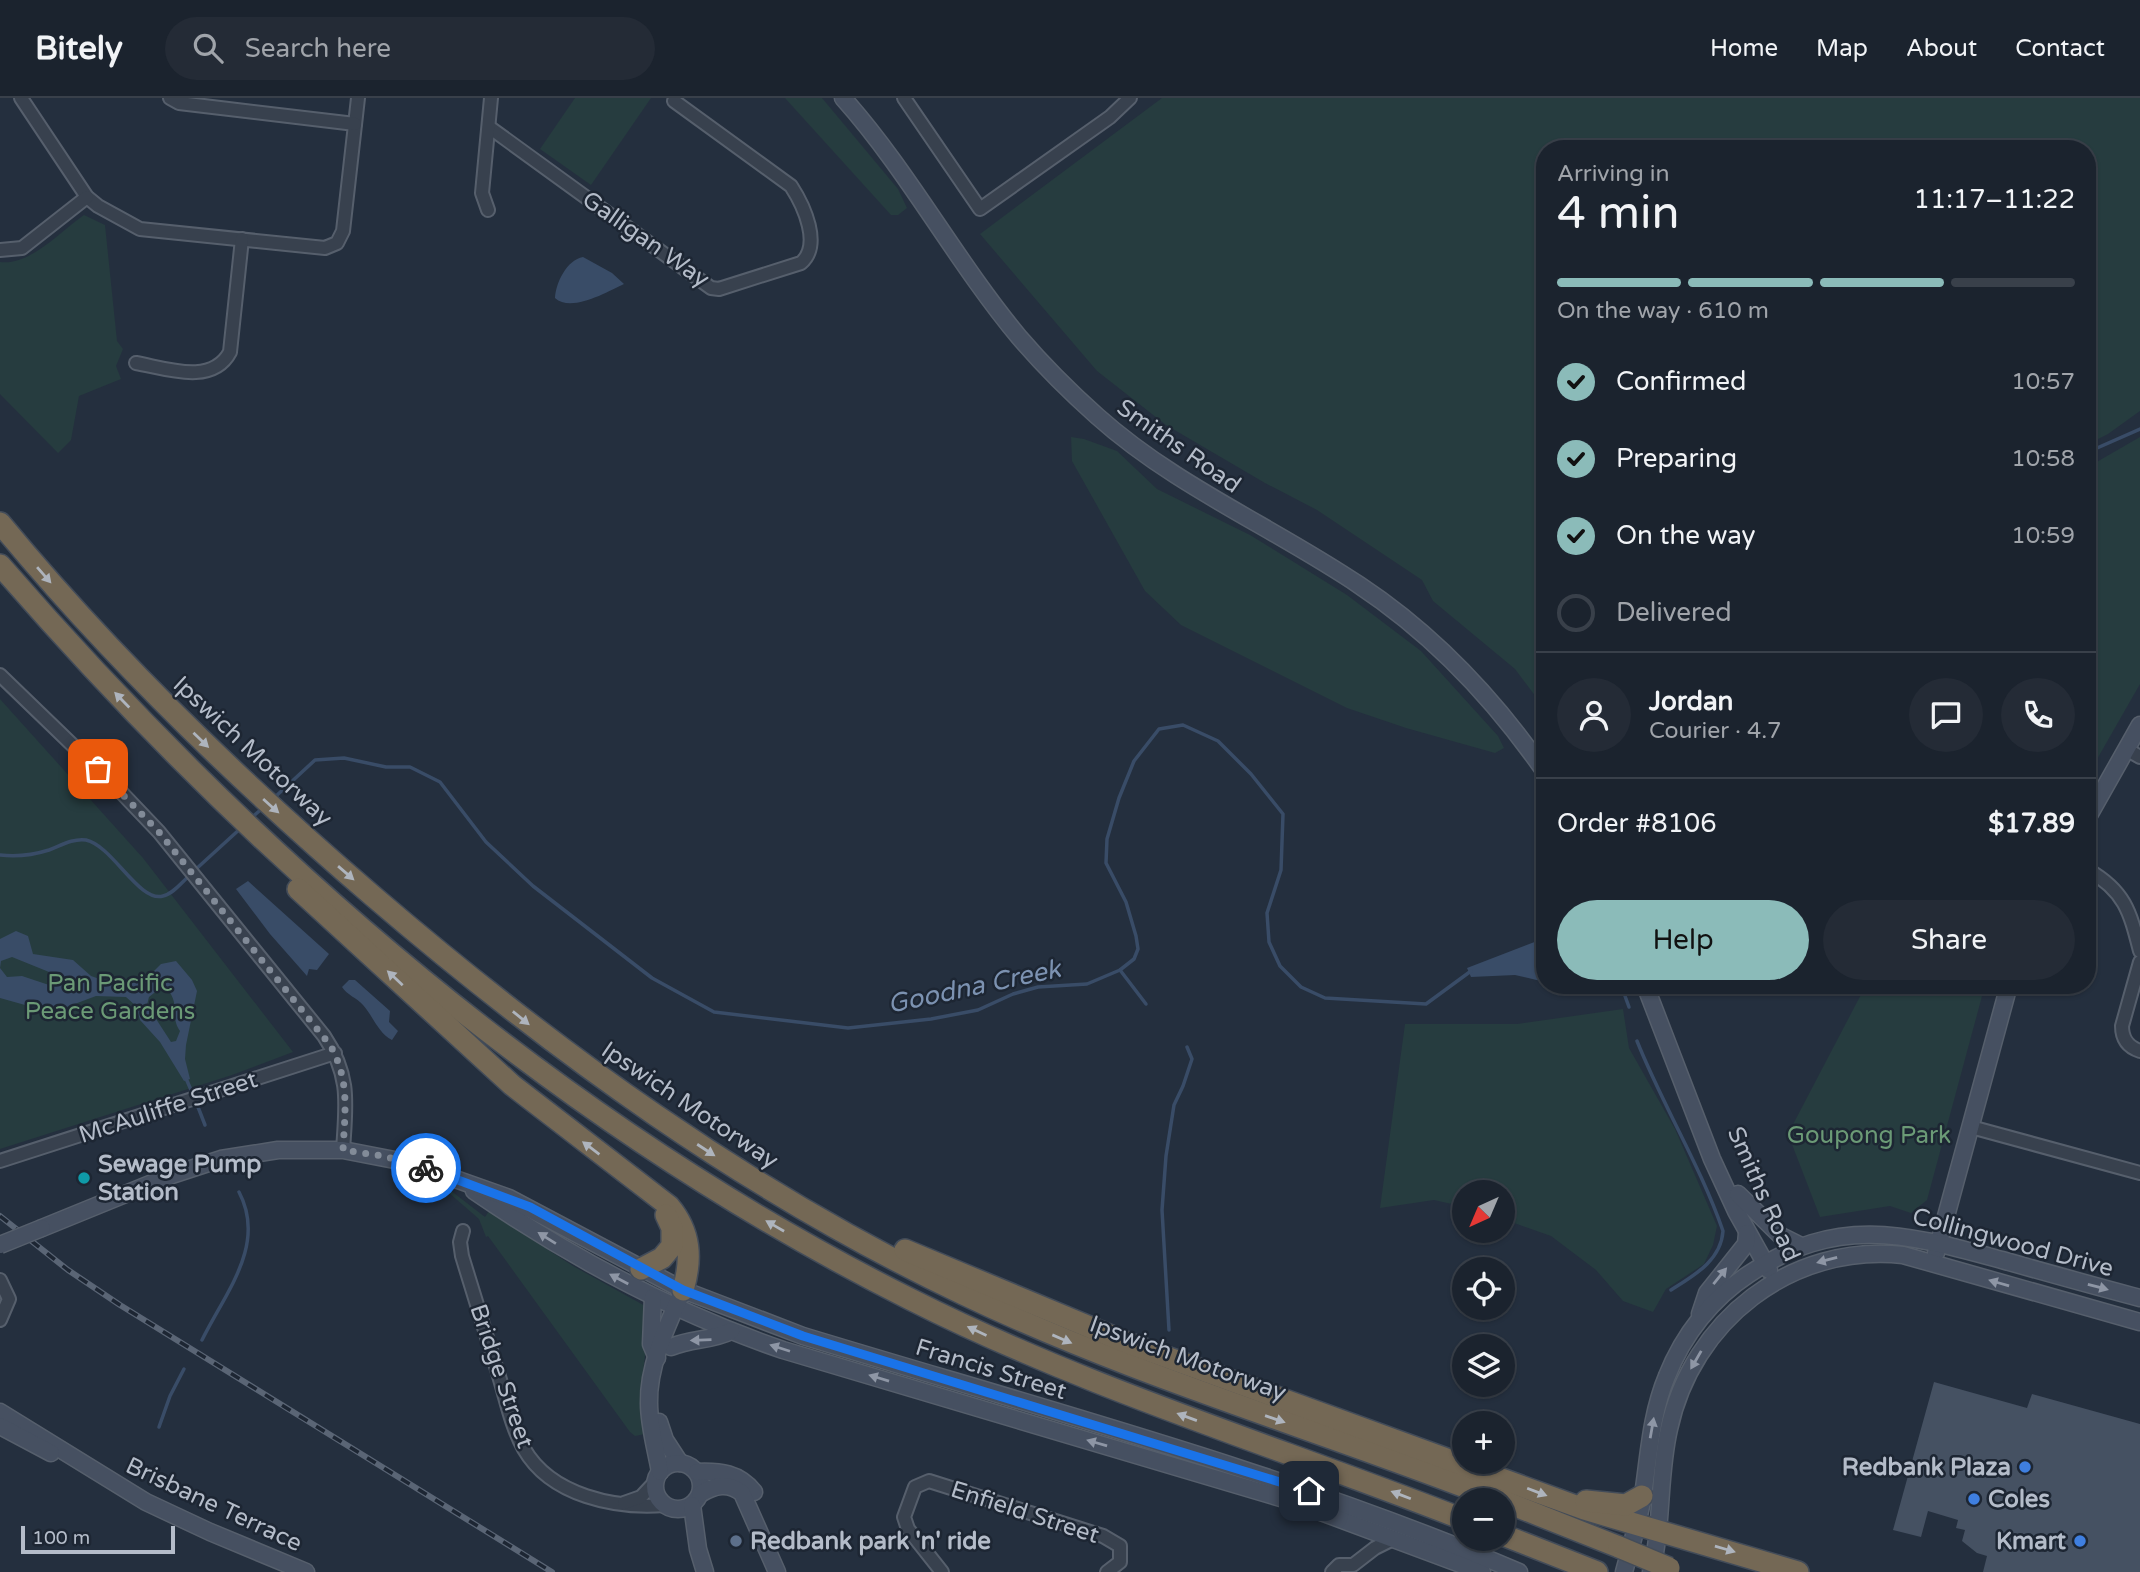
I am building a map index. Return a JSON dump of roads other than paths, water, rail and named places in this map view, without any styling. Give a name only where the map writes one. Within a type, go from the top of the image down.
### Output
[{"type":"highway","name":"Ipswich Motorway","points":[[0,523],[126,665],[247,784],[295,827],[430,944],[598,1077],[724,1162],[868,1246],[963,1295],[1094,1353],[1468,1488]]},
{"type":"highway","points":[[0,565],[113,690],[205,783],[223,808],[491,1066],[628,1176],[663,1200],[683,1226],[690,1259],[681,1303]]},
{"type":"highway","points":[[268,850],[541,1072],[656,1153],[780,1229],[911,1300],[1017,1350],[1130,1396],[1452,1515]]},
{"type":"highway","points":[[628,1176],[663,1211],[674,1235],[672,1246],[666,1255],[641,1269]]},
{"type":"highway","points":[[868,1246],[897,1247],[1128,1343],[1563,1502],[1798,1572]]},
{"type":"highway","points":[[1563,1502],[1579,1500],[1626,1505],[1642,1496]]},
{"type":"highway","name":"Ipswich Motorway","points":[[1515,1506],[1619,1547],[1666,1571]]},
{"type":"highway","points":[[1515,1540],[1597,1572]]},
{"type":"main road","name":"Smiths Road","points":[[843,98],[909,180],[1018,336],[1056,378],[1098,417],[1164,469],[1359,585],[1401,615],[1448,657],[1491,701],[1536,760]]},
{"type":"main road","points":[[2096,806],[2133,753],[2140,725]]},
{"type":"main road","name":"Smiths Road","points":[[1648,994],[1712,1159],[1747,1233],[1768,1262]]},
{"type":"main road","name":"Smiths Road","points":[[1660,994],[1738,1194],[1777,1280]]},
{"type":"main road","points":[[1934,1264],[2007,994]]},
{"type":"main road","name":"Francis Street","points":[[0,1245],[172,1175],[221,1159],[278,1150],[343,1150],[411,1163],[530,1207],[641,1269],[681,1303],[731,1331],[783,1350],[1208,1475],[1395,1538],[1482,1572]]},
{"type":"main road","name":"Francis Street","points":[[462,1183],[584,1261],[653,1297],[803,1336],[1284,1482],[1519,1572]]},
{"type":"main road","points":[[1738,1194],[1781,1236],[1801,1246]]},
{"type":"main road","points":[[1697,1323],[1707,1293],[1746,1244],[1747,1233]]},
{"type":"main road","name":"Collingwood Drive","points":[[1624,1572],[1637,1526],[1652,1426],[1673,1361],[1697,1323],[1730,1288],[1768,1262],[1801,1246],[1854,1234],[1876,1233],[1938,1243],[2140,1298]]},
{"type":"main road","name":"Collingwood Drive","points":[[1666,1571],[1659,1532],[1668,1432],[1684,1381],[1702,1349],[1725,1320],[1753,1295],[1777,1280],[1824,1260],[1861,1254],[1903,1255],[2140,1322]]},
{"type":"main road","points":[[653,1297],[652,1344],[657,1357]]},
{"type":"main road","points":[[681,1303],[660,1386],[659,1418],[665,1440],[680,1463],[697,1472],[728,1473],[747,1483],[757,1498],[766,1546]]},
{"type":"main road","points":[[681,1303],[657,1357],[649,1403],[658,1477],[657,1494],[698,1549]]},
{"type":"main road","points":[[671,1347],[690,1340],[714,1339],[731,1331]]},
{"type":"main road","name":"Brisbane Terrace","points":[[0,1412],[104,1477]]},
{"type":"main road","name":"Brisbane Terrace","points":[[0,1426],[197,1526],[306,1572]]},
{"type":"main road","points":[[658,1477],[672,1464],[680,1463]]},
{"type":"main road","points":[[697,1472],[700,1479],[696,1499],[698,1549],[705,1572]]},
{"type":"main road","points":[[669,1507],[696,1499],[715,1486],[737,1489],[746,1498],[777,1572]]},
{"type":"street","points":[[21,98],[87,197],[140,229],[325,248],[337,243],[343,231],[358,98]]},
{"type":"street","points":[[170,98],[179,103],[355,124]]},
{"type":"street","points":[[488,209],[482,192],[491,98]]},
{"type":"street","points":[[905,99],[980,209],[1110,117],[1130,98]]},
{"type":"street","name":"Galligan Way","points":[[489,127],[711,288],[719,289],[801,263],[808,257],[812,244],[798,196],[791,186],[674,101]]},
{"type":"street","points":[[0,250],[22,247],[87,197]]},
{"type":"street","points":[[136,363],[185,374],[218,367],[226,361],[230,352],[242,239]]},
{"type":"street","points":[[0,675],[119,790],[177,853],[313,1022],[335,1053],[343,1074],[347,1095],[343,1150]]},
{"type":"street","points":[[2096,875],[2107,883],[2125,904],[2140,951]]},
{"type":"street","points":[[2140,962],[2122,1026],[2122,1036],[2128,1044],[2140,1051]]},
{"type":"street","name":"McAuliffe Street","points":[[1,1161],[335,1053]]},
{"type":"street","points":[[1971,1127],[2140,1172]]},
{"type":"street","name":"Bridge Street","points":[[463,1231],[460,1242],[462,1256],[523,1446],[534,1463],[558,1483],[585,1496],[635,1506],[669,1507]]},
{"type":"street","points":[[0,1280],[9,1299],[0,1320]]},
{"type":"street","points":[[623,1503],[641,1497],[658,1477]]},
{"type":"street","name":"Enfield Street","points":[[942,1572],[908,1529],[904,1517],[915,1487],[929,1482],[1103,1536],[1120,1546],[1120,1562],[1107,1572]]},
{"type":"street","points":[[1336,1568],[1353,1565],[1375,1548],[1395,1538]]},
{"type":"water","points":[[583,257],[612,273],[624,284],[589,300],[562,302],[555,298],[560,279],[572,262]]},
{"type":"water","points":[[248,881],[329,954],[317,970],[309,969],[307,976],[270,934],[236,889]]},
{"type":"water","points":[[16,931],[28,936],[33,954],[73,960],[91,976],[114,984],[130,983],[153,972],[161,964],[176,961],[192,980],[197,991],[186,1045],[185,1059],[190,1079],[184,1081],[160,1042],[140,1020],[136,1006],[126,997],[96,996],[64,1008],[25,1005],[0,998],[0,968],[0,939]],"holes":[[[12,957],[54,974],[59,980],[58,984],[49,985],[22,976],[7,977],[0,968],[1,961]],[[159,989],[169,991],[174,1002],[180,1031],[176,1041],[171,1042],[147,1005],[149,997]]]},
{"type":"water","points":[[1536,941],[1536,980],[1515,975],[1471,977],[1467,968]]},
{"type":"water","points":[[349,980],[355,980],[390,1011],[389,1022],[398,1031],[392,1040],[379,1029],[363,1005],[342,987]]},
{"type":"waterway","name":"Goodna Creek","points":[[2096,448],[2140,429]]},
{"type":"waterway","name":"Goodna Creek","points":[[275,797],[315,760],[344,758],[386,767],[410,767],[440,782],[486,842],[533,886],[652,978],[714,1012],[848,1028],[931,1019],[978,1010],[1013,994],[1038,987],[1087,984],[1120,970],[1134,959],[1138,949],[1136,936],[1126,902],[1106,863],[1107,839],[1134,761],[1159,729],[1183,725],[1218,741],[1251,774],[1283,814],[1281,870],[1267,913],[1269,942],[1280,966],[1301,987],[1325,998],[1426,1004],[1471,971]]},
{"type":"waterway","name":"Goodna Creek","points":[[251,818],[264,807]]},
{"type":"waterway","name":"Goodna Creek","points":[[195,870],[241,828]]},
{"type":"waterway","name":"Goodna Creek","points":[[0,855],[31,854],[71,841],[86,840],[106,852],[135,883],[154,896],[170,893],[189,876]]},
{"type":"waterway","points":[[1120,970],[1146,1004]]},
{"type":"waterway","points":[[1624,994],[1629,1007]]},
{"type":"waterway","points":[[1637,1041],[1704,1183],[1723,1231],[1721,1242],[1711,1259],[1697,1273],[1671,1290]]},
{"type":"waterway","points":[[1169,1330],[1162,1210],[1166,1156],[1174,1105],[1192,1059],[1187,1047]]},
{"type":"waterway","points":[[185,1076],[191,1090]]},
{"type":"waterway","points":[[198,1107],[205,1125]]},
{"type":"waterway","points":[[202,1340],[240,1268],[246,1250],[246,1212],[239,1192]]},
{"type":"waterway","points":[[159,1427],[170,1396],[184,1369]]},
{"type":"railway","points":[[0,1216],[68,1270],[120,1305],[552,1572]]},
{"type":"place","name":"Sewage Pump Station","points":[[84,1178]]},
{"type":"place","name":"Redbank Plaza","points":[[2025,1467]]},
{"type":"place","name":"Coles","points":[[1974,1499]]},
{"type":"place","name":"Redbank park 'n' ride","points":[[736,1541]]},
{"type":"place","name":"Kmart","points":[[2080,1541]]},
{"type":"park label","name":"Pan Pacific Peace Gardens","points":[[110,997]]},
{"type":"park label","name":"Goupong Park","points":[[1869,1135]]}]
